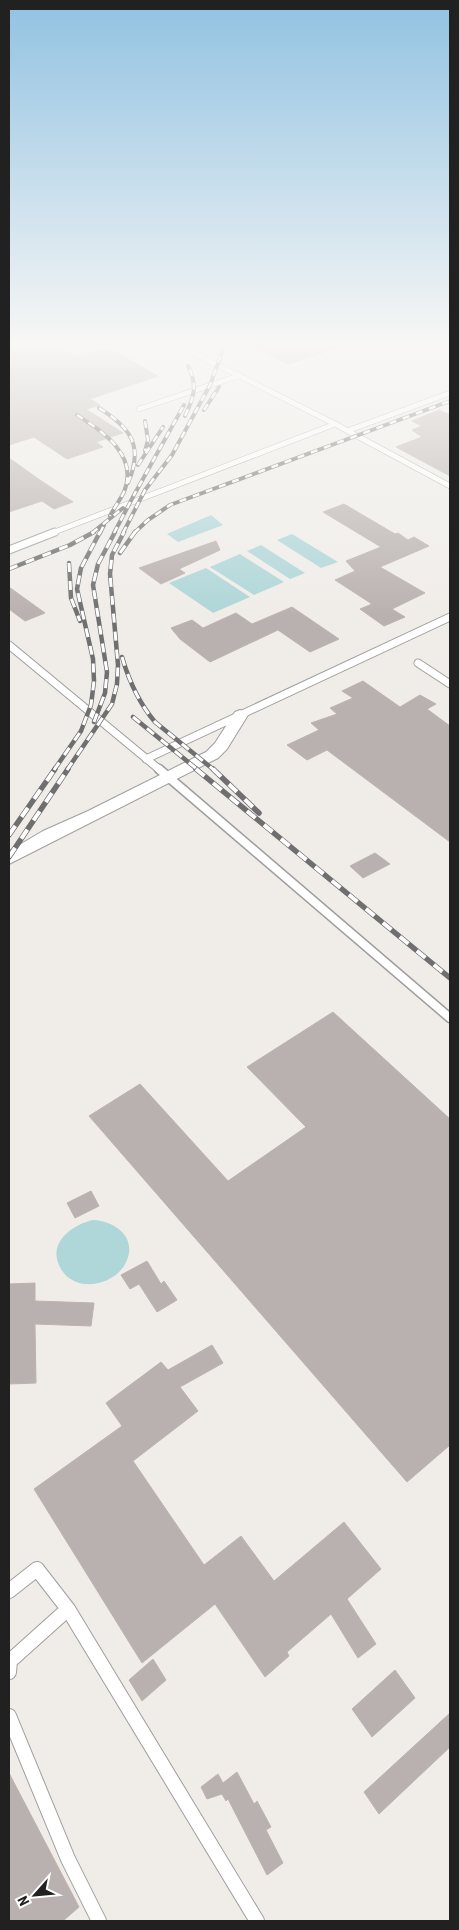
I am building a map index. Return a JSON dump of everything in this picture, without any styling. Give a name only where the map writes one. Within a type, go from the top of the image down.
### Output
[{"type":"street","points":[[9,858],[49,835],[94,815],[212,755],[221,746],[240,715]]},
{"type":"lane","points":[[9,550],[306,435]]},
{"type":"lane","points":[[355,435],[450,486]]},
{"type":"lane","points":[[146,759],[450,617]]},
{"type":"lane","points":[[9,645],[168,777],[450,1018]]},
{"type":"lane","points":[[418,663],[450,684]]},
{"type":"lane","points":[[9,1591],[37,1570],[68,1609],[257,1921]]},
{"type":"lane","points":[[9,1672],[10,1661],[68,1609]]},
{"type":"lane","points":[[9,1716],[68,1859],[99,1921]]},
{"type":"water","points":[[211,515],[223,525],[178,542],[167,534]]},
{"type":"water","points":[[292,534],[338,562],[321,568],[277,540]]},
{"type":"water","points":[[261,545],[305,573],[290,579],[247,551]]},
{"type":"water","points":[[240,554],[284,582],[254,595],[210,567]]},
{"type":"water","points":[[206,568],[250,597],[213,613],[169,583]]},
{"type":"water","points":[[93,1220],[110,1224],[124,1234],[128,1240],[128,1257],[124,1266],[111,1278],[93,1284],[84,1284],[67,1277],[57,1260],[57,1252],[63,1237],[69,1231]]},
{"type":"building","points":[[9,435],[117,435],[96,442],[103,447],[67,459],[34,437],[9,445]]},
{"type":"building","points":[[419,435],[450,435],[450,476],[396,447],[422,437]]},
{"type":"building","points":[[9,458],[73,502],[54,509],[42,501],[9,512]]},
{"type":"building","points":[[344,504],[395,534],[398,533],[408,540],[414,537],[429,546],[380,567],[425,593],[392,609],[405,617],[384,626],[360,609],[372,604],[335,580],[355,571],[346,561],[381,547],[323,512]]},
{"type":"building","points":[[216,541],[220,550],[179,569],[185,573],[161,584],[139,568]]},
{"type":"building","points":[[9,587],[45,613],[25,621],[9,609]]},
{"type":"building","points":[[292,607],[339,639],[310,652],[278,630],[210,662],[180,639],[171,628],[192,620],[203,628],[236,613],[252,624]]},
{"type":"building","points":[[363,681],[400,707],[420,695],[436,704],[427,709],[450,726],[450,842],[327,750],[307,760],[287,745],[319,730],[311,723],[337,714],[330,708],[353,698],[342,691]]},
{"type":"building","points":[[375,853],[390,864],[363,878],[350,866]]},
{"type":"building","points":[[333,1012],[450,1119],[450,1445],[407,1482],[89,1116],[140,1084],[228,1181],[306,1127],[247,1067]]},
{"type":"building","points":[[91,1191],[99,1206],[75,1218],[67,1203]]},
{"type":"building","points":[[147,1261],[161,1284],[164,1281],[177,1300],[157,1312],[139,1284],[130,1289],[121,1275]]},
{"type":"building","points":[[35,1283],[35,1301],[94,1303],[91,1326],[35,1324],[36,1383],[9,1384],[9,1284]]},
{"type":"building","points":[[212,1345],[223,1363],[180,1387],[198,1411],[133,1461],[204,1565],[241,1536],[274,1581],[344,1522],[381,1569],[347,1599],[376,1644],[358,1658],[331,1614],[287,1652],[289,1656],[265,1677],[215,1604],[142,1663],[34,1489],[122,1426],[106,1403],[161,1362],[168,1370]]},
{"type":"building","points":[[153,1659],[166,1680],[142,1701],[129,1680]]},
{"type":"building","points":[[395,1670],[415,1698],[372,1737],[352,1709]]},
{"type":"building","points":[[450,1713],[450,1747],[379,1814],[364,1792]]},
{"type":"building","points":[[237,1772],[254,1804],[257,1801],[271,1827],[266,1830],[283,1863],[267,1875],[228,1799],[226,1801],[222,1794],[207,1799],[201,1787],[218,1774],[223,1783]]},
{"type":"building","points":[[9,1773],[79,1907],[63,1921],[9,1921]]},
{"type":"railway","points":[[105,435],[116,446],[123,456],[127,467],[124,492],[110,516]]},
{"type":"railway","points":[[128,483],[135,458],[132,439],[129,435]]},
{"type":"railway","points":[[145,451],[147,435]]},
{"type":"railway","points":[[138,465],[158,435]]},
{"type":"railway","points":[[134,495],[167,435]]},
{"type":"railway","points":[[123,533],[145,490],[172,455],[183,435]]},
{"type":"railway","points":[[135,532],[148,520],[170,505],[358,435]]},
{"type":"railway","points":[[134,495],[136,491]]},
{"type":"railway","points":[[114,533],[134,495]]},
{"type":"railway","points":[[92,533],[123,508]]},
{"type":"railway","points":[[100,533],[104,525]]},
{"type":"railway","points":[[9,569],[70,545],[94,532]]},
{"type":"railway","points":[[54,770],[81,731],[91,705],[94,681],[93,659],[77,589],[81,568],[100,532]]},
{"type":"railway","points":[[94,722],[105,693],[107,672],[93,585],[98,564],[115,532]]},
{"type":"railway","points":[[67,770],[112,704],[117,684],[118,665],[110,574],[112,555],[124,532]]},
{"type":"railway","points":[[120,553],[135,532]]},
{"type":"railway","points":[[69,563],[71,598],[80,621]]},
{"type":"railway","points":[[122,657],[135,691],[155,722],[214,770]]},
{"type":"railway","points":[[133,717],[198,770]]},
{"type":"railway","points":[[9,835],[55,769]]},
{"type":"railway","points":[[9,857],[68,769]]},
{"type":"railway","points":[[196,769],[450,978]]},
{"type":"railway","points":[[213,769],[259,813]]}]
